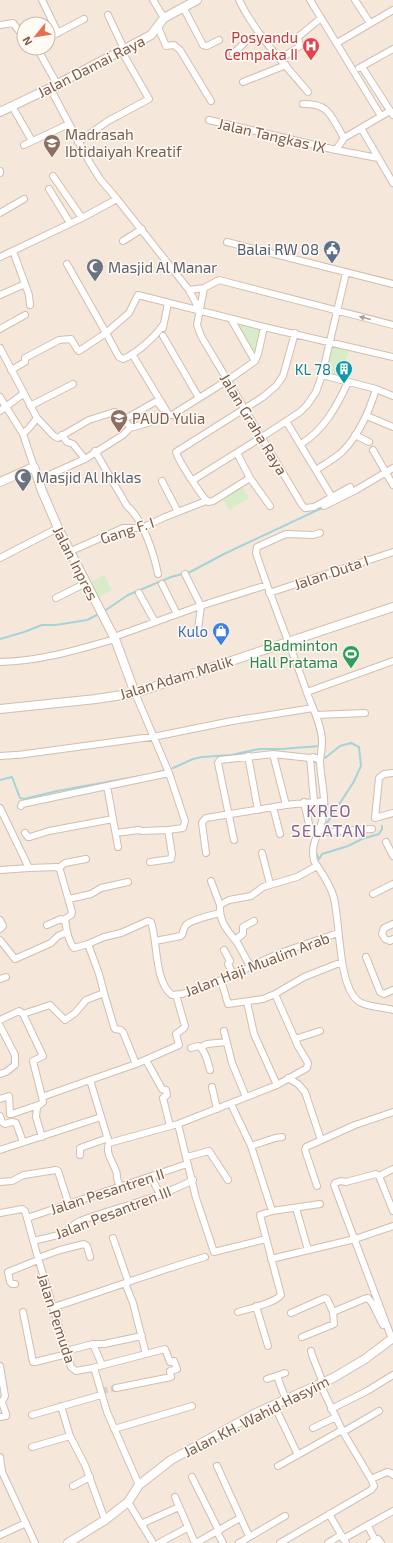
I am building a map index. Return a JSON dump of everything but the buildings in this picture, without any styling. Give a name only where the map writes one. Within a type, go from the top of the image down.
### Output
[{"type":"street","points":[[42,0],[58,33],[84,19]]},
{"type":"street","points":[[152,0],[164,18]]},
{"type":"street","name":"Jalan Damai Raya","points":[[0,112],[54,86],[151,35],[164,18],[197,0]]},
{"type":"street","points":[[239,0],[260,34],[308,92]]},
{"type":"street","points":[[310,0],[381,116]]},
{"type":"street","points":[[355,0],[370,23]]},
{"type":"street","points":[[184,7],[203,45],[207,46],[219,40]]},
{"type":"street","points":[[337,42],[393,10]]},
{"type":"street","points":[[78,142],[108,121],[149,99],[123,50],[108,14]]},
{"type":"street","points":[[280,59],[300,46],[298,37],[322,18]]},
{"type":"street","points":[[0,25],[13,23],[16,27]]},
{"type":"street","points":[[158,27],[166,46],[174,45],[180,50],[211,101]]},
{"type":"street","points":[[233,54],[246,41],[260,34]]},
{"type":"street","points":[[354,71],[393,49]]},
{"type":"street","points":[[41,56],[69,124],[100,179],[142,229],[189,290],[200,311]]},
{"type":"street","points":[[243,82],[286,65]]},
{"type":"street","points":[[336,150],[344,138],[381,116],[392,113],[362,67]]},
{"type":"street","points":[[303,104],[314,104],[324,108],[344,138]]},
{"type":"street","points":[[12,106],[32,141]]},
{"type":"street","name":"Jalan Tangkas IX","points":[[209,120],[336,150],[378,158]]},
{"type":"street","points":[[24,145],[69,124]]},
{"type":"street","points":[[361,128],[393,183]]},
{"type":"street","points":[[53,176],[82,218]]},
{"type":"street","points":[[49,189],[70,223]]},
{"type":"street","points":[[0,213],[24,199]]},
{"type":"street","points":[[0,257],[82,218],[117,199]]},
{"type":"street","points":[[123,241],[142,229]]},
{"type":"street","points":[[227,242],[393,284]]},
{"type":"street","points":[[13,251],[31,301],[30,305]]},
{"type":"street","points":[[67,264],[119,358],[125,358],[160,335],[168,303]]},
{"type":"street","points":[[193,480],[262,437],[307,405],[316,392],[322,375],[346,273]]},
{"type":"street","points":[[189,290],[204,288],[219,280],[393,325]]},
{"type":"street","points":[[0,295],[25,284]]},
{"type":"street","name":"Jalan Graha Raya","points":[[204,288],[198,330],[302,505],[305,508],[314,507],[332,497]]},
{"type":"street","points":[[12,370],[26,362],[26,358],[59,340],[71,339],[79,351],[106,333],[129,313],[138,295],[231,319],[393,357]]},
{"type":"street","points":[[0,329],[25,315]]},
{"type":"street","points":[[231,319],[255,361]]},
{"type":"street","points":[[169,415],[173,415],[255,361],[264,327]]},
{"type":"street","points":[[206,501],[176,454],[177,451],[264,397],[276,386],[283,376],[295,333]]},
{"type":"street","points":[[160,335],[199,398]]},
{"type":"street","points":[[0,348],[36,418],[54,436],[58,438],[89,420],[114,412],[125,419],[130,428]]},
{"type":"street","points":[[132,354],[169,415]]},
{"type":"street","points":[[322,375],[376,389],[393,396]]},
{"type":"street","points":[[301,444],[317,433],[333,411],[348,382]]},
{"type":"street","points":[[30,406],[73,384]]},
{"type":"street","points":[[316,470],[341,453],[355,435],[367,416],[376,389]]},
{"type":"street","points":[[0,411],[23,394]]},
{"type":"street","points":[[0,397],[23,434],[34,467],[0,482]]},
{"type":"street","points":[[125,419],[156,402],[169,415]]},
{"type":"street","points":[[367,416],[393,427]]},
{"type":"street","points":[[23,434],[36,418]]},
{"type":"street","points":[[286,421],[332,497],[350,487]]},
{"type":"street","points":[[38,480],[86,459],[95,451],[122,435],[130,428],[151,422]]},
{"type":"street","points":[[62,435],[67,442],[73,444],[86,459]]},
{"type":"street","points":[[355,435],[369,442]]},
{"type":"street","points":[[373,450],[393,485]]},
{"type":"street","points":[[95,451],[126,506],[131,509],[142,528],[153,550],[158,574]]},
{"type":"street","points":[[237,453],[250,478],[270,506]]},
{"type":"street","name":"Jalan Inpres","points":[[34,467],[58,528],[114,638],[135,693]]},
{"type":"street","points":[[324,506],[351,493],[393,468]]},
{"type":"street","name":"Gang F. I","points":[[70,550],[123,528],[142,528],[206,501],[213,501],[250,478]]},
{"type":"street","points":[[162,481],[178,512]]},
{"type":"street","points":[[0,558],[58,528]]},
{"type":"street","points":[[320,533],[313,535],[286,534],[267,543],[255,545],[256,553],[269,593],[289,641],[316,715],[322,742],[320,760],[324,801],[323,818],[313,847],[313,857],[329,884],[337,910],[338,933],[342,962],[348,985],[354,998],[364,1004],[393,1010]]},
{"type":"street","name":"Jalan Duta I","points":[[269,593],[393,552]]},
{"type":"street","points":[[185,574],[201,606],[198,629]]},
{"type":"street","points":[[56,598],[86,583]]},
{"type":"street","points":[[162,584],[177,614]]},
{"type":"street","points":[[0,662],[29,660],[73,651],[114,638],[177,614],[267,585]]},
{"type":"street","points":[[139,593],[155,622]]},
{"type":"street","name":"Jalan Adam Malik","points":[[0,709],[96,699],[135,693],[393,607]]},
{"type":"street","points":[[307,692],[393,661]]},
{"type":"street","points":[[116,833],[139,830],[168,830],[183,828],[185,822],[169,774],[135,693]]},
{"type":"street","points":[[0,756],[154,737],[232,721],[313,708]]},
{"type":"street","points":[[316,715],[365,713]]},
{"type":"street","points":[[234,840],[218,763],[220,760],[226,758],[273,754],[310,758],[313,757],[320,760]]},
{"type":"street","points":[[273,754],[286,805]]},
{"type":"street","points":[[248,756],[258,810]]},
{"type":"street","points":[[310,758],[314,801]]},
{"type":"street","points":[[21,806],[22,804],[38,800],[169,774]]},
{"type":"street","points":[[393,774],[384,774],[380,778],[375,818],[393,813]]},
{"type":"street","points":[[107,786],[118,847]]},
{"type":"street","points":[[206,854],[203,820],[206,818],[304,802],[324,801]]},
{"type":"street","points":[[304,802],[311,834]]},
{"type":"street","points":[[273,807],[280,834]]},
{"type":"street","points":[[0,808],[29,868]]},
{"type":"street","points":[[24,833],[30,837],[50,831],[113,819]]},
{"type":"street","points":[[319,828],[327,832],[372,829]]},
{"type":"street","points":[[150,862],[171,859],[172,854],[168,830]]},
{"type":"street","points":[[386,842],[393,856]]},
{"type":"street","points":[[262,853],[270,884]]},
{"type":"street","points":[[0,870],[46,866],[59,868],[65,863],[86,859]]},
{"type":"street","points":[[220,905],[229,900],[251,896],[258,890],[270,884],[297,877],[317,866]]},
{"type":"street","points":[[42,1097],[136,1064],[179,1045],[176,1034],[186,1026],[176,995],[170,994],[161,978],[151,923],[148,921],[121,933],[104,936],[88,944],[73,948],[67,932],[65,921],[65,918],[72,914],[59,868]]},
{"type":"street","points":[[210,881],[220,905],[222,921],[250,966]]},
{"type":"street","points":[[69,899],[91,894],[101,888],[128,882]]},
{"type":"street","points":[[373,894],[393,884]]},
{"type":"street","points":[[154,941],[181,936],[187,925],[220,912]]},
{"type":"street","points":[[48,925],[61,919],[65,921]]},
{"type":"street","points":[[0,920],[3,926],[0,929]]},
{"type":"street","points":[[235,940],[243,934],[242,929],[254,921]]},
{"type":"street","points":[[393,924],[384,928],[382,934],[385,939],[393,939]]},
{"type":"street","points":[[0,940],[15,959],[51,943],[58,936],[67,932]]},
{"type":"street","name":"Jalan Haji Mualim Arab","points":[[176,995],[221,980],[280,953],[338,933]]},
{"type":"street","points":[[88,944],[99,974],[114,1027],[115,1029],[123,1032],[136,1064]]},
{"type":"street","points":[[224,950],[230,961],[228,964],[233,974]]},
{"type":"street","points":[[366,957],[380,992],[384,994],[393,990]]},
{"type":"street","points":[[221,980],[226,1003],[247,1002],[263,999],[275,994],[304,978],[342,962]]},
{"type":"street","points":[[23,1014],[50,1005],[65,1020],[86,1000],[104,993]]},
{"type":"street","points":[[80,1155],[80,1148],[178,1124],[277,1085],[307,1068],[308,1066],[275,994]]},
{"type":"street","points":[[247,1002],[254,1034],[277,1085]]},
{"type":"street","points":[[0,1020],[19,1011],[23,1014],[43,1056],[33,1061],[43,1102],[10,1114],[8,1096],[0,1099]]},
{"type":"street","points":[[0,1026],[14,1055],[15,1065],[6,1072],[0,1074]]},
{"type":"street","points":[[224,1031],[232,1063],[246,1097]]},
{"type":"street","points":[[295,1038],[320,1031]]},
{"type":"street","points":[[192,1048],[198,1046],[201,1047],[207,1044],[226,1042]]},
{"type":"street","points":[[201,1047],[206,1056],[210,1070]]},
{"type":"street","points":[[146,1060],[162,1089],[166,1090],[167,1095],[163,1098],[170,1126]]},
{"type":"street","points":[[288,1078],[298,1084],[305,1092],[321,1140]]},
{"type":"street","points":[[88,1081],[109,1141],[109,1156],[116,1168],[120,1186]]},
{"type":"street","points":[[212,1088],[217,1109]]},
{"type":"street","points":[[231,1104],[251,1146],[272,1211]]},
{"type":"street","points":[[38,1105],[36,1117],[42,1137]]},
{"type":"street","points":[[317,1186],[305,1150],[307,1146],[367,1120],[392,1113]]},
{"type":"street","points":[[0,1116],[2,1122],[5,1124],[12,1122],[16,1123],[23,1142]]},
{"type":"street","points":[[0,1150],[101,1117]]},
{"type":"street","points":[[178,1124],[196,1198],[214,1252],[266,1239]]},
{"type":"street","points":[[251,1146],[282,1137]]},
{"type":"street","points":[[186,1157],[209,1151],[228,1180]]},
{"type":"street","name":"Jalan Pesantren II","points":[[27,1218],[187,1164]]},
{"type":"street","points":[[392,1339],[334,1185],[341,1181],[346,1182],[376,1174],[379,1176],[393,1169]]},
{"type":"street","points":[[0,1182],[12,1181],[24,1175],[56,1170],[58,1171],[69,1205]]},
{"type":"street","points":[[379,1176],[393,1211]]},
{"type":"street","points":[[151,1177],[160,1194]]},
{"type":"street","name":"Jalan Pesantren III","points":[[33,1241],[58,1235],[79,1222],[129,1206],[177,1188],[192,1180]]},
{"type":"street","points":[[238,1312],[279,1298],[281,1295],[260,1215],[272,1211],[320,1204]]},
{"type":"street","points":[[296,1208],[308,1250]]},
{"type":"street","points":[[0,1213],[22,1209],[25,1211],[27,1218]]},
{"type":"street","name":"Jalan Pemuda","points":[[27,1218],[71,1367],[76,1371],[92,1368],[95,1371],[101,1393],[114,1428],[139,1486]]},
{"type":"street","points":[[271,1259],[355,1239],[393,1227]]},
{"type":"street","points":[[113,1238],[133,1303],[146,1354]]},
{"type":"street","points":[[15,1284],[10,1282],[8,1272],[60,1250],[84,1244],[87,1246],[90,1257]]},
{"type":"street","points":[[54,1307],[205,1257]]},
{"type":"street","points":[[291,1313],[325,1298],[327,1299],[333,1312],[334,1324],[302,1337]]},
{"type":"street","points":[[333,1312],[368,1298],[392,1339]]},
{"type":"street","points":[[256,1306],[268,1346]]},
{"type":"street","points":[[23,1312],[33,1362],[93,1344],[104,1344],[142,1336]]},
{"type":"street","name":"Jalan KH. Wahid Hasyim","points":[[68,1543],[105,1520],[128,1502],[139,1486],[171,1460],[232,1426],[274,1405],[322,1384],[365,1359],[392,1339]]},
{"type":"street","points":[[93,1344],[102,1365]]},
{"type":"street","points":[[92,1368],[165,1349],[170,1362],[174,1361],[177,1369],[170,1371],[171,1377],[116,1388]]},
{"type":"street","points":[[280,1543],[371,1490],[374,1486],[342,1431],[331,1408],[311,1351]]},
{"type":"street","points":[[0,1366],[5,1396],[2,1402],[6,1414],[6,1416],[0,1417]]},
{"type":"street","points":[[267,1379],[285,1373]]},
{"type":"street","points":[[331,1408],[367,1391],[393,1375]]},
{"type":"street","points":[[277,1376],[286,1400]]},
{"type":"street","points":[[32,1415],[101,1393]]},
{"type":"street","points":[[274,1405],[298,1455]]},
{"type":"street","points":[[61,1406],[70,1436],[90,1477],[105,1520]]},
{"type":"street","points":[[114,1428],[192,1406]]},
{"type":"street","points":[[278,1466],[379,1411]]},
{"type":"street","points":[[313,1428],[336,1417]]},
{"type":"street","points":[[32,1447],[70,1436]]},
{"type":"street","points":[[0,1457],[1,1472],[35,1543]]},
{"type":"street","points":[[217,1466],[249,1536]]},
{"type":"street","points":[[371,1479],[388,1472],[391,1472],[393,1475]]},
{"type":"street","points":[[73,1486],[90,1477]]},
{"type":"street","points":[[192,1477],[224,1543]]},
{"type":"street","points":[[175,1497],[187,1528],[195,1543],[240,1518]]},
{"type":"street","points":[[128,1502],[153,1543]]},
{"type":"street","points":[[141,1524],[179,1507]]},
{"type":"street","points":[[328,1543],[343,1539],[393,1511]]},
{"type":"street","points":[[329,1514],[343,1539]]},
{"type":"street","points":[[239,1543],[285,1516]]},
{"type":"street","points":[[0,1535],[26,1523]]},
{"type":"street","points":[[368,1526],[375,1542]]},
{"type":"street","points":[[159,1543],[187,1528]]},
{"type":"shaded area","points":[[0,0],[393,0],[393,1543],[0,1543]]},
{"type":"green space","points":[[234,321],[263,328],[255,358]]},
{"type":"green space","points":[[332,345],[349,350],[340,377],[325,372]]},
{"type":"green space","points":[[241,485],[249,498],[229,510],[222,497]]},
{"type":"green space","points":[[104,575],[112,590],[96,599],[88,584]]},
{"type":"waterway","points":[[103,612],[128,595],[171,577],[190,572],[224,554],[324,507]]},
{"type":"waterway","points":[[0,639],[42,625],[56,625],[87,620],[99,614]]},
{"type":"waterway","points":[[325,758],[340,746],[351,743],[359,747],[361,766],[353,783],[325,826]]},
{"type":"waterway","points":[[173,768],[193,759],[202,757],[231,755],[259,749],[320,746]]},
{"type":"waterway","points":[[153,774],[165,770]]},
{"type":"waterway","points":[[0,780],[12,777],[20,798],[24,799],[57,791],[146,775]]},
{"type":"waterway","points":[[315,851],[319,859],[322,854],[379,834],[382,826]]},
{"type":"tunnel","points":[[102,1391],[116,1388]]},
{"type":"place","name":"Posyandu Cempaka II","points":[[311,61]]},
{"type":"place","name":"Madrasah Ibtidaiyah Kreatif","points":[[52,158]]},
{"type":"place","name":"Balai RW 08","points":[[332,264]]},
{"type":"place","name":"Masjid Al Manar","points":[[95,282]]},
{"type":"place","name":"KL 78","points":[[344,384]]},
{"type":"place","name":"PAUD Yulia","points":[[119,433]]},
{"type":"place","name":"Masjid Al Ihklas","points":[[23,492]]},
{"type":"place","name":"Kulo","points":[[221,646]]},
{"type":"place","name":"Badminton Hall Pratama","points":[[351,669]]},
{"type":"district","name":"KREO SELATAN","points":[[329,820]]}]
